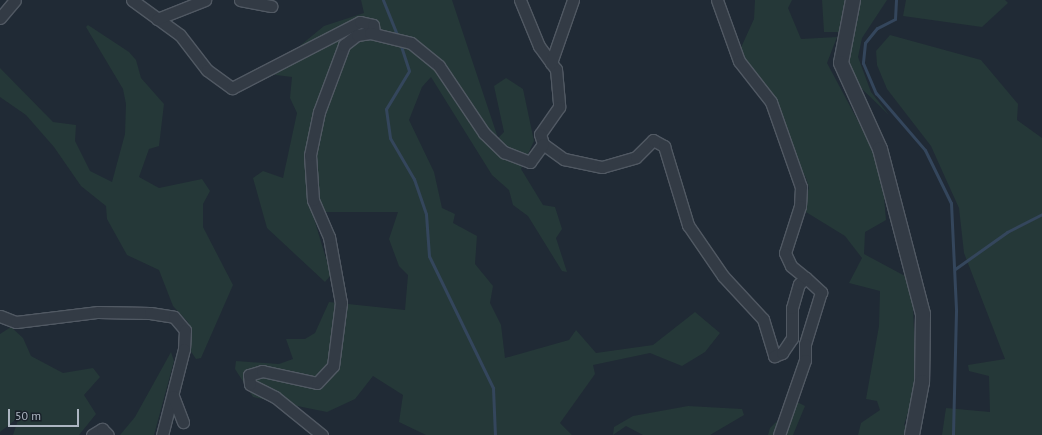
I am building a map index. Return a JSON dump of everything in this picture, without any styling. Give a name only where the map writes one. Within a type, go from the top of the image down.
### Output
[{"type":"street","points":[[0,18],[15,0]]},
{"type":"street","points":[[132,0],[180,35],[207,70],[232,88],[360,22],[373,25],[374,33]]},
{"type":"street","points":[[157,19],[205,0]]},
{"type":"street","points":[[240,0],[271,6]]},
{"type":"street","points":[[520,0],[539,46],[556,69],[559,107],[540,134],[543,144],[564,159],[602,167],[636,157],[653,140],[664,146],[688,225],[723,276],[763,319],[774,356],[782,353],[792,338],[795,295],[806,278]]},
{"type":"street","points":[[551,63],[573,0]]},
{"type":"street","points":[[717,0],[739,61],[771,102],[801,187],[800,206],[785,253],[791,266],[821,292],[805,344],[806,360],[779,435]]},
{"type":"street","points":[[853,0],[841,63],[880,149],[923,314],[922,382],[912,435]]},
{"type":"street","points":[[322,435],[275,397],[250,384],[249,375],[262,371],[317,383],[333,366],[341,303],[329,237],[312,200],[310,155],[319,112],[344,45],[357,35],[374,33],[412,43],[428,55],[484,133],[504,152],[530,162],[543,144]]},
{"type":"street","points":[[0,316],[16,322],[98,312],[150,313],[174,317],[185,330],[173,396],[162,435]]},
{"type":"street","points":[[173,396],[183,422]]},
{"type":"street","points":[[92,435],[102,429],[108,435]]},
{"type":"shaded area","points":[[361,0],[452,0],[498,138],[504,132],[494,86],[506,78],[523,89],[534,141],[521,169],[543,205],[555,207],[562,229],[556,238],[567,272],[562,271],[528,216],[513,205],[509,190],[492,175],[431,77],[422,87],[409,120],[434,172],[442,208],[455,214],[453,223],[477,236],[475,264],[493,286],[490,303],[501,325],[505,358],[569,340],[576,330],[596,353],[653,345],[695,312],[720,333],[705,352],[682,366],[650,353],[593,365],[595,374],[560,423],[572,435],[426,435],[399,422],[403,395],[373,376],[355,399],[327,412],[253,397],[235,369],[236,361],[279,364],[293,359],[286,339],[305,339],[315,333],[329,302],[405,310],[408,275],[399,266],[389,239],[398,212],[312,212],[331,275],[325,282],[267,228],[253,178],[263,171],[283,178],[297,113],[290,98],[292,77],[268,74],[241,91],[237,81],[290,54],[324,26],[364,13]]},
{"type":"shaded area","points":[[755,0],[792,0],[788,8],[801,39],[837,37],[827,63],[881,164],[886,220],[865,232],[864,254],[905,276],[913,305],[916,387],[904,425],[915,435],[858,435],[861,423],[880,410],[877,401],[866,399],[879,326],[880,291],[849,283],[862,258],[845,236],[801,209],[809,188],[806,178],[739,52],[754,19]]},
{"type":"shaded area","points":[[822,0],[845,0],[839,32],[824,32]]},
{"type":"shaded area","points":[[858,0],[887,0],[862,38],[858,57],[871,92],[889,115],[861,88],[850,67],[847,50]]},
{"type":"shaded area","points":[[906,0],[1005,0],[1008,3],[982,27],[903,16]]},
{"type":"shaded area","points":[[88,25],[129,52],[136,60],[141,78],[164,104],[159,146],[149,149],[139,177],[159,188],[202,179],[210,191],[203,204],[203,227],[233,285],[201,358],[196,359],[190,350],[188,322],[173,306],[159,270],[127,255],[107,219],[106,206],[81,186],[54,147],[26,115],[0,97],[0,68],[53,122],[76,125],[75,141],[90,171],[112,182],[125,134],[126,104],[123,89],[86,27]]},
{"type":"shaded area","points":[[890,35],[981,60],[1018,104],[1017,120],[1042,138],[1042,435],[942,435],[946,408],[990,412],[989,376],[969,371],[968,365],[1005,359],[964,253],[959,208],[931,146],[887,89],[877,65],[876,51]]},
{"type":"shaded area","points":[[11,327],[23,338],[31,356],[63,373],[93,368],[100,377],[84,395],[96,414],[79,435],[13,435],[19,417],[0,432],[0,334]]},
{"type":"shaded area","points":[[171,352],[174,361],[154,435],[120,435],[135,417]]},
{"type":"shaded area","points":[[797,402],[805,406],[793,435],[768,435],[770,428]]},
{"type":"shaded area","points":[[688,406],[742,409],[744,415],[710,435],[643,435],[626,426],[613,435],[614,427],[633,416]]},
{"type":"waterway","points":[[383,0],[398,37]]},
{"type":"waterway","points":[[896,0],[895,19],[877,28],[865,43],[863,63],[876,93],[925,150],[951,203],[956,311],[953,435]]},
{"type":"waterway","points":[[400,43],[409,71],[386,109],[390,138],[414,179],[426,214],[429,256],[493,388],[495,435]]},
{"type":"waterway","points":[[955,269],[1007,232],[1042,214]]}]
